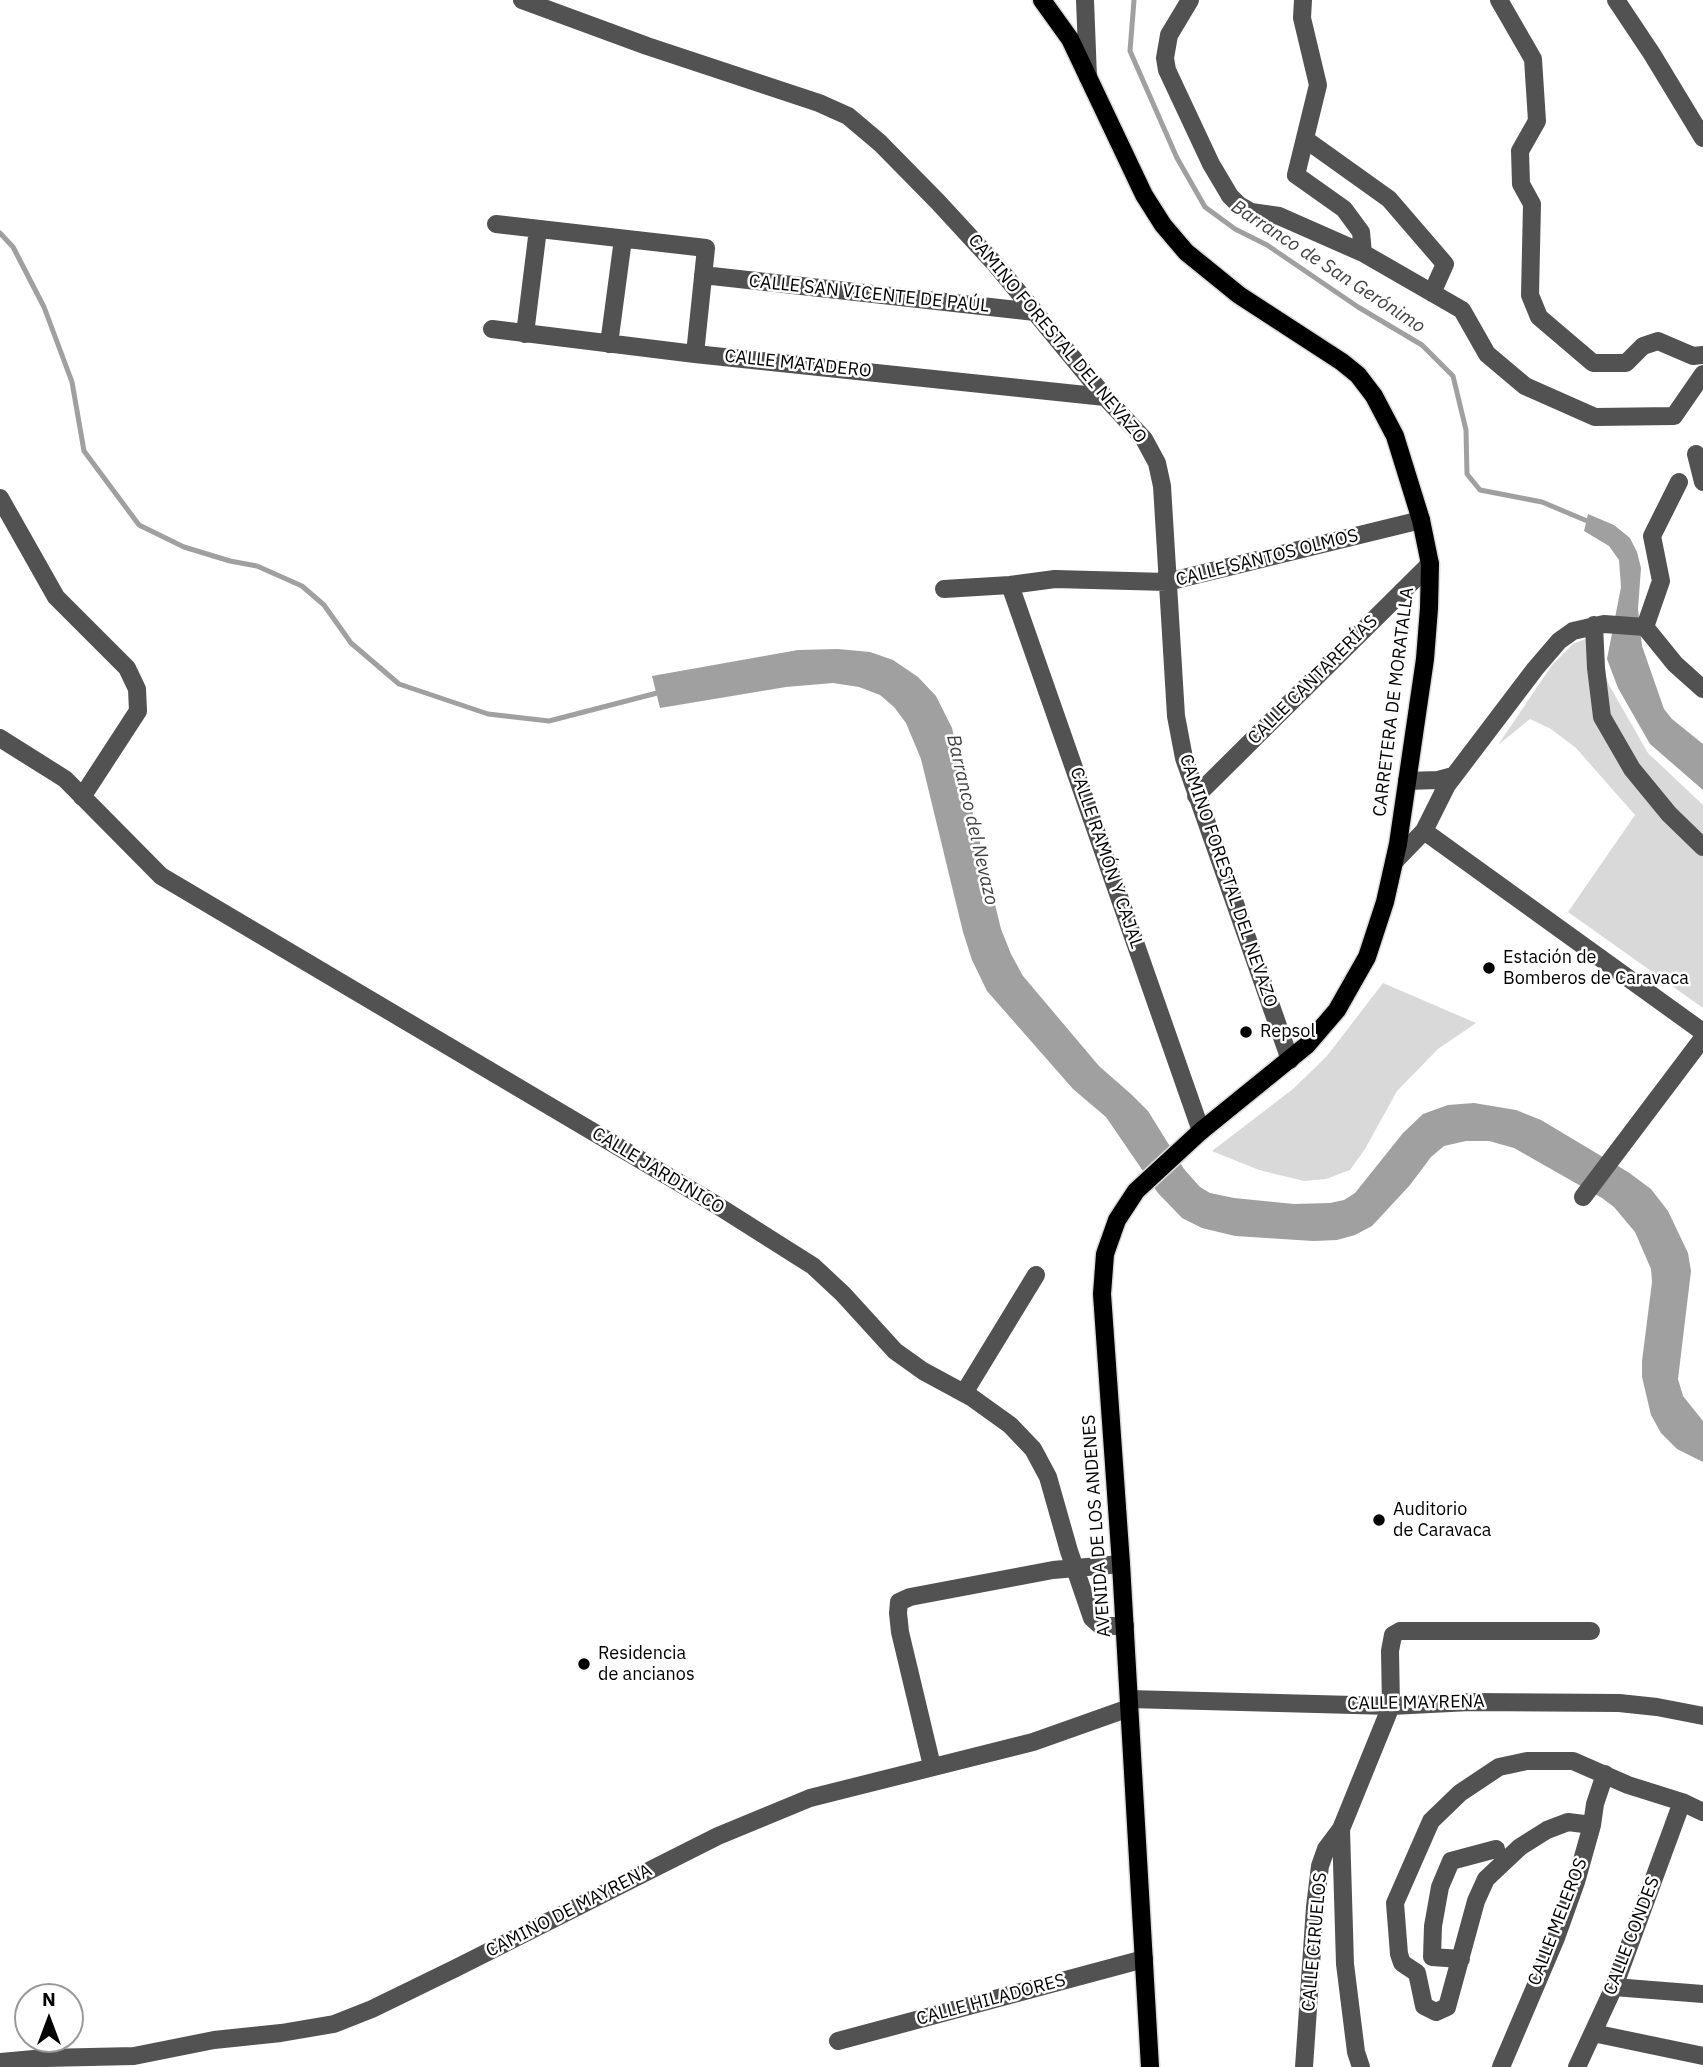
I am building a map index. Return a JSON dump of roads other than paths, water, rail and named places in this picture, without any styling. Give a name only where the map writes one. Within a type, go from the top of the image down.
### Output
[{"type":"main road","name":"CARRETERA DE MORATALLA","points":[[1042,0],[1070,39],[1144,195],[1163,225],[1186,252],[1239,295],[1342,362],[1358,375],[1374,396],[1395,436],[1421,520],[1430,564],[1427,638],[1413,781],[1402,815],[1395,861],[1376,933],[1357,976],[1325,1025],[1290,1060]]},
{"type":"main road","name":"AVENIDA DE LOS ANDENES","points":[[1150,2067],[1122,1564],[1102,1277],[1105,1254],[1112,1230],[1136,1191],[1195,1137],[1290,1060]]},
{"type":"street","name":"CAMINO FORESTAL DEL NEVAZO","points":[[522,0],[648,46],[819,103],[848,116],[938,202],[1144,439],[1157,463],[1162,485],[1176,716],[1184,758],[1290,1060]]},
{"type":"street","points":[[1085,0],[1088,77]]},
{"type":"street","points":[[1190,0],[1169,35],[1165,58],[1185,112],[1230,195],[1239,205],[1251,212],[1279,216],[1363,253],[1462,310],[1487,354],[1525,386],[1595,417],[1674,416],[1703,374]]},
{"type":"street","points":[[1303,0],[1302,18],[1318,85],[1296,175],[1343,209],[1360,232],[1363,253]]},
{"type":"street","points":[[1499,0],[1534,59],[1537,121],[1520,151],[1521,184],[1532,204],[1530,295],[1539,317],[1593,363],[1626,363],[1643,345],[1658,341],[1693,356],[1703,355]]},
{"type":"street","points":[[1616,0],[1653,54],[1703,138]]},
{"type":"street","points":[[1305,139],[1389,199],[1444,264],[1432,293]]},
{"type":"street","points":[[496,224],[706,248],[695,354]]},
{"type":"street","points":[[525,334],[538,229]]},
{"type":"street","points":[[610,344],[622,239]]},
{"type":"street","name":"CALLE SAN VICENTE DE PAÚL","points":[[703,275],[1035,312]]},
{"type":"street","name":"CALLE MATADERO","points":[[492,329],[695,354],[1105,397]]},
{"type":"street","points":[[1696,454],[1702,468],[1703,482]]},
{"type":"street","points":[[1642,626],[1661,581],[1652,536],[1679,482]]},
{"type":"street","points":[[0,498],[56,597],[127,668],[137,690],[138,711],[82,797]]},
{"type":"street","name":"CALLE SANTOS OLMOS","points":[[944,589],[1055,579],[1167,582],[1421,520]]},
{"type":"street","name":"CALLE CANTARERÍAS","points":[[1196,796],[1430,564]]},
{"type":"street","name":"CALLE RAMÓN Y CAJAL","points":[[1010,585],[1195,1137]]},
{"type":"street","points":[[1594,625],[1602,717],[1632,769],[1669,814],[1703,847]]},
{"type":"street","points":[[1395,861],[1424,831],[1453,776],[1559,640],[1573,631],[1594,625],[1642,626],[1675,664],[1703,689]]},
{"type":"street","name":"CALLE JARDINICO","points":[[0,738],[65,779],[161,876],[794,1252],[830,1280],[895,1351],[1010,1425],[1032,1449],[1048,1477],[1085,1602],[1097,1624],[1125,1626]]},
{"type":"street","points":[[1413,781],[1453,776]]},
{"type":"street","points":[[1413,781],[1430,787],[1436,806]]},
{"type":"street","points":[[1402,815],[1405,834],[1415,836],[1424,831]]},
{"type":"street","points":[[1424,831],[1703,1032]]},
{"type":"street","points":[[1584,1197],[1703,1038]]},
{"type":"street","points":[[964,1393],[1035,1275]]},
{"type":"street","points":[[932,1766],[901,1632],[899,1602],[910,1597],[1074,1568],[1122,1564]]},
{"type":"street","points":[[1391,1706],[1391,1641],[1400,1631],[1591,1631]]},
{"type":"street","name":"CALLE MAYRENA","points":[[1129,1703],[1391,1706],[1470,1702],[1619,1703],[1703,1716]]},
{"type":"street","name":"CAMINO DE MAYRENA","points":[[0,2062],[134,2056],[214,2040],[334,2024],[444,1974],[718,1836],[810,1797],[1033,1742],[1129,1703]]},
{"type":"street","name":"CALLE CIRUELOS","points":[[1304,2067],[1320,1866],[1332,1857],[1340,1829],[1391,1706]]},
{"type":"street","points":[[1592,1825],[1568,1822],[1547,1830],[1520,1847],[1486,1879],[1476,1901],[1447,2007],[1436,2012],[1424,2006],[1418,1973],[1402,1964],[1399,1954],[1395,1903],[1431,1821],[1460,1793],[1499,1767],[1527,1761],[1573,1761],[1628,1785],[1682,1802],[1703,1812]]},
{"type":"street","name":"CALLE MELEROS","points":[[1501,2067],[1556,1938],[1576,1882],[1605,1774]]},
{"type":"street","name":"CALLE CONDES","points":[[1577,2067],[1614,1987],[1682,1802]]},
{"type":"street","points":[[1461,1959],[1432,1958],[1433,1926],[1440,1887],[1451,1861],[1496,1849]]},
{"type":"street","points":[[1332,1857],[1356,2052],[1361,2067]]},
{"type":"street","name":"CALLE HILADORES","points":[[838,2041],[1144,1959]]},
{"type":"street","points":[[1614,1987],[1703,1994]]},
{"type":"street","points":[[1593,2033],[1703,2056]]},
{"type":"water","points":[[1588,514],[1614,525],[1630,538],[1637,552],[1641,568],[1638,609],[1642,646],[1664,709],[1703,744],[1703,790],[1650,744],[1618,688],[1607,659],[1621,587],[1619,560],[1609,546],[1584,531]]},
{"type":"water","points":[[838,649],[870,652],[893,660],[918,677],[936,696],[952,728],[1001,929],[1011,954],[1023,976],[1099,1066],[1148,1111],[1184,1169],[1200,1187],[1210,1193],[1234,1198],[1294,1204],[1344,1200],[1355,1193],[1403,1133],[1423,1114],[1448,1105],[1474,1103],[1516,1110],[1541,1120],[1628,1172],[1651,1189],[1668,1211],[1688,1253],[1691,1271],[1678,1379],[1683,1396],[1703,1421],[1703,1462],[1677,1449],[1661,1433],[1651,1415],[1642,1377],[1642,1361],[1652,1282],[1651,1269],[1635,1232],[1614,1207],[1602,1198],[1514,1148],[1489,1141],[1466,1141],[1444,1146],[1431,1157],[1410,1185],[1372,1226],[1337,1240],[1235,1236],[1202,1228],[1182,1218],[1158,1193],[1106,1117],[1073,1089],[987,991],[972,960],[963,932],[921,759],[906,723],[894,707],[880,695],[859,687],[833,683],[786,687],[660,708],[652,676],[798,650]]},
{"type":"waterway","name":"Barranco de San Gerónimo","points":[[1134,0],[1130,51],[1177,158],[1205,207],[1235,229],[1267,245],[1358,307],[1422,345],[1453,376],[1466,430],[1467,474],[1480,490],[1542,502],[1592,523]]},
{"type":"waterway","name":"Barranco del Nevazo","points":[[0,233],[13,247],[44,307],[72,382],[84,451],[139,525],[184,547],[257,566],[302,586],[324,605],[351,643],[399,684],[488,714],[549,721],[661,692]]},
{"type":"place","name":"Estación de Bomberos de Caravaca","points":[[1489,968]]},
{"type":"place","name":"Repsol","points":[[1246,1032]]},
{"type":"place","name":"Auditorio de Caravaca","points":[[1379,1520]]},
{"type":"place","name":"Residencia de ancianos","points":[[584,1664]]}]
